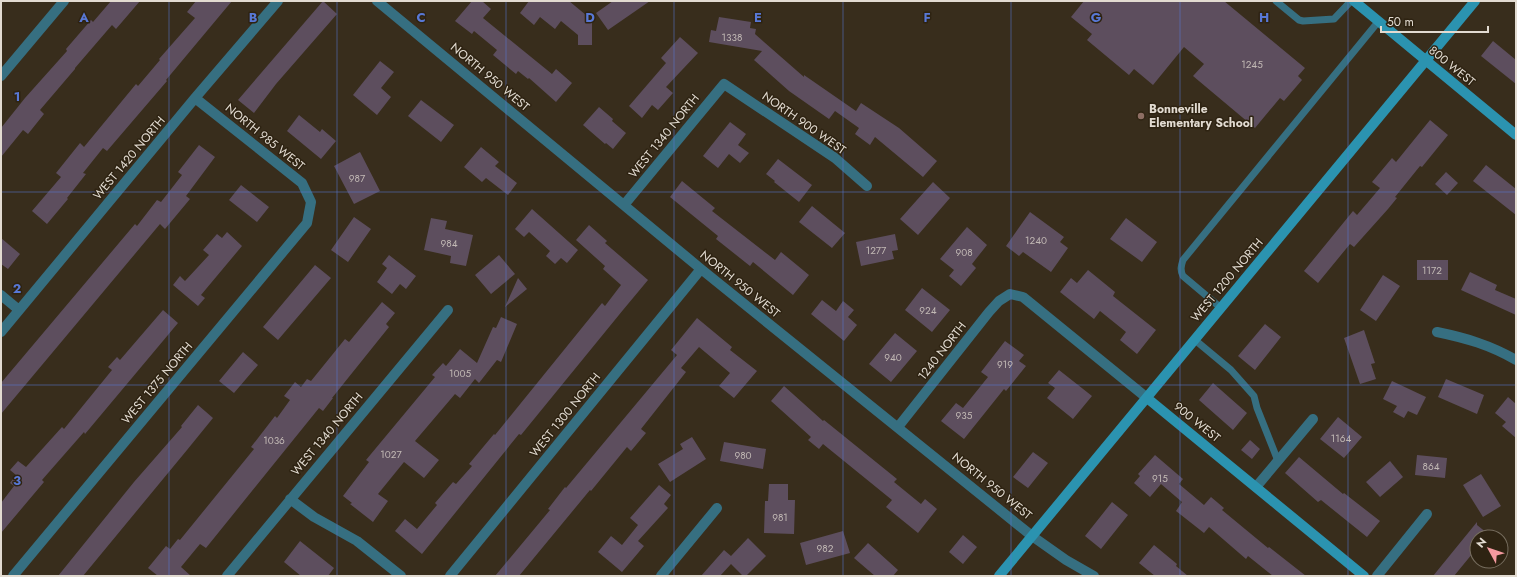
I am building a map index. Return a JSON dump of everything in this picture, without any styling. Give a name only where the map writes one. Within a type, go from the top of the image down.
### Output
[{"type":"street","points":[[1,76],[64,1]]},
{"type":"street","name":"WEST 1420 NORTH","points":[[1,332],[195,98],[278,1]]},
{"type":"street","name":"NORTH 950 WEST","points":[[377,1],[701,270],[1032,536],[1066,560],[1094,576]]},
{"type":"street","name":"800 WEST","points":[[1352,1],[1516,135]]},
{"type":"street","name":"WEST 1200 NORTH","points":[[999,576],[1475,1]]},
{"type":"street","name":"WEST 1340 NORTH","points":[[624,205],[724,84]]},
{"type":"street","name":"NORTH 900 WEST","points":[[724,84],[835,158],[867,186]]},
{"type":"street","name":"NORTH 985 WEST","points":[[195,98],[302,183],[311,202]]},
{"type":"street","name":"WEST 1375 NORTH","points":[[12,576],[307,223],[311,202]]},
{"type":"street","name":"WEST 1300 NORTH","points":[[450,576],[701,270]]},
{"type":"street","name":"1240 NORTH","points":[[898,427],[989,312],[999,301],[1010,294]]},
{"type":"street","name":"900 WEST","points":[[1010,294],[1024,297],[1364,576]]},
{"type":"street","points":[[1,295],[19,310]]},
{"type":"street","name":"WEST 1340 NORTH","points":[[227,576],[448,310]]},
{"type":"street","points":[[1437,332],[1482,343],[1516,360]]},
{"type":"street","points":[[1256,487],[1313,419]]},
{"type":"street","points":[[290,500],[314,517],[358,541],[401,576]]},
{"type":"street","points":[[661,576],[717,508]]},
{"type":"street","points":[[1377,576],[1427,514]]},
{"type":"lane","points":[[1276,1],[1299,20],[1303,21],[1334,19],[1352,1]]},
{"type":"lane","points":[[1221,308],[1183,276],[1181,266],[1183,260],[1378,22]]},
{"type":"lane","points":[[1195,340],[1231,370],[1254,396],[1256,408],[1278,461]]},
{"type":"building","points":[[111,1],[140,1],[116,29],[112,25],[40,110],[44,114],[28,134],[23,130],[1,157],[1,128],[25,98],[67,51],[66,49],[91,20],[93,22]]},
{"type":"building","points":[[196,1],[232,1],[166,80],[167,81],[107,151],[103,148],[83,173],[86,174],[67,198],[68,199],[47,224],[32,211],[61,177],[56,173],[80,143],[84,147],[136,84],[138,86],[160,60],[159,59],[195,18],[187,12]]},
{"type":"building","points":[[323,1],[337,14],[276,84],[254,113],[238,100]]},
{"type":"building","points":[[472,1],[482,1],[491,9],[483,18],[552,74],[556,69],[572,83],[556,102],[529,78],[528,79],[518,71],[516,74],[493,55],[497,50],[474,31],[472,34],[455,21]]},
{"type":"building","points":[[529,1],[569,1],[592,20],[592,45],[578,45],[578,35],[561,21],[555,29],[540,17],[534,25],[520,13]]},
{"type":"building","points":[[613,1],[650,1],[608,30],[596,13]]},
{"type":"building","points":[[1084,1],[1224,1],[1305,68],[1298,76],[1302,80],[1284,101],[1280,98],[1255,128],[1193,76],[1204,64],[1184,47],[1153,85],[1134,69],[1129,75],[1087,40],[1092,34],[1071,17]]},
{"type":"building","points":[[719,17],[751,22],[750,28],[756,29],[755,34],[804,77],[804,75],[856,111],[861,103],[899,128],[937,161],[923,177],[875,137],[870,145],[855,134],[859,128],[835,111],[829,119],[789,91],[754,60],[762,51],[709,42],[711,30],[716,31]]},
{"type":"building","points":[[680,37],[698,53],[666,87],[673,93],[658,110],[652,105],[642,118],[629,106],[666,63],[661,58]]},
{"type":"building","points":[[1493,41],[1516,60],[1516,84],[1481,56]]},
{"type":"building","points":[[380,61],[394,72],[381,88],[391,97],[377,115],[353,95]]},
{"type":"building","points":[[421,100],[454,125],[441,142],[408,116]]},
{"type":"building","points":[[599,107],[626,133],[613,149],[583,125]]},
{"type":"building","points":[[299,115],[320,132],[322,129],[336,141],[321,159],[287,131]]},
{"type":"building","points":[[1430,120],[1448,135],[1422,167],[1420,166],[1395,197],[1397,198],[1388,209],[1354,247],[1350,244],[1318,283],[1304,271],[1353,211],[1357,215],[1380,188],[1372,182],[1392,158],[1396,162]]},
{"type":"building","points":[[730,122],[746,134],[738,145],[749,153],[740,163],[729,154],[718,168],[703,156]]},
{"type":"building","points":[[199,145],[215,157],[186,196],[190,199],[165,229],[160,224],[1,414],[1,383],[135,224],[137,226],[157,200],[161,202],[182,175],[178,172]]},
{"type":"building","points":[[481,147],[499,162],[495,166],[517,183],[508,195],[486,178],[482,182],[464,167]]},
{"type":"building","points":[[360,152],[380,191],[354,204],[334,166]]},
{"type":"building","points":[[778,159],[812,185],[799,202],[766,174]]},
{"type":"building","points":[[1486,165],[1516,189],[1516,215],[1473,181]]},
{"type":"building","points":[[1446,172],[1458,183],[1447,195],[1435,184]]},
{"type":"building","points":[[682,181],[715,208],[712,211],[775,260],[781,252],[809,275],[793,295],[753,262],[750,266],[716,239],[718,236],[670,197]]},
{"type":"building","points":[[933,182],[950,198],[918,235],[900,219]]},
{"type":"building","points":[[241,185],[269,207],[257,222],[229,200]]},
{"type":"building","points":[[812,206],[845,233],[832,248],[799,222]]},
{"type":"building","points":[[532,209],[578,250],[567,263],[561,258],[555,264],[546,256],[550,251],[529,232],[524,237],[515,229]]},
{"type":"building","points":[[1030,212],[1064,237],[1060,242],[1068,248],[1051,272],[1023,252],[1019,256],[1006,246]]},
{"type":"building","points":[[354,217],[371,229],[348,262],[331,250]]},
{"type":"building","points":[[431,218],[447,221],[445,229],[473,235],[466,266],[450,263],[451,256],[424,250]]},
{"type":"building","points":[[1126,218],[1157,242],[1142,262],[1110,239]]},
{"type":"building","points":[[589,225],[607,241],[605,243],[648,280],[521,435],[519,434],[422,554],[395,531],[405,519],[417,529],[437,505],[435,503],[453,482],[456,484],[472,466],[469,464],[494,434],[495,435],[602,303],[605,306],[621,285],[603,269],[605,266],[576,240]]},
{"type":"building","points":[[967,227],[987,245],[972,264],[976,268],[961,286],[949,276],[954,270],[940,259]]},
{"type":"building","points":[[227,232],[242,246],[201,295],[205,298],[198,306],[173,285],[180,276],[185,281],[209,255],[203,250],[217,234],[222,238]]},
{"type":"building","points":[[895,234],[898,250],[892,251],[894,259],[861,266],[856,242]]},
{"type":"building","points":[[1,238],[20,254],[8,269],[1,264]]},
{"type":"building","points":[[389,255],[416,276],[406,289],[400,284],[392,294],[377,282],[387,268],[382,264]]},
{"type":"building","points":[[499,255],[515,274],[491,294],[475,275]]},
{"type":"building","points":[[1417,260],[1448,260],[1448,280],[1417,280]]},
{"type":"building","points":[[315,265],[331,278],[278,340],[263,327]]},
{"type":"building","points":[[1088,270],[1115,292],[1113,296],[1156,330],[1137,354],[1120,340],[1126,332],[1100,311],[1094,319],[1060,292],[1071,278],[1077,283]]},
{"type":"building","points":[[1470,272],[1497,285],[1495,290],[1516,299],[1516,315],[1461,290]]},
{"type":"building","points":[[1383,275],[1400,286],[1376,321],[1360,310]]},
{"type":"building","points":[[518,278],[527,289],[505,307]]},
{"type":"building","points":[[922,288],[950,310],[932,332],[905,310]]},
{"type":"building","points":[[822,300],[836,311],[843,301],[854,310],[848,317],[857,325],[844,341],[811,314]]},
{"type":"building","points":[[382,302],[395,313],[386,324],[389,327],[323,411],[319,408],[206,548],[200,544],[181,567],[191,576],[158,576],[148,568],[166,546],[170,549],[178,539],[180,540],[254,449],[251,447],[275,416],[277,418],[290,400],[284,396],[295,382],[301,387],[307,379],[311,381],[345,339],[349,342]]},
{"type":"building","points":[[163,310],[178,323],[85,434],[84,432],[42,480],[44,482],[1,533],[1,503],[14,486],[10,483],[16,475],[10,470],[18,461],[26,467],[62,427],[64,429],[112,370],[108,367],[117,357],[120,360]]},
{"type":"building","points":[[501,317],[517,324],[501,362],[497,360],[479,383],[475,379],[460,398],[455,394],[415,441],[439,460],[424,478],[404,462],[378,494],[388,501],[373,522],[350,504],[352,503],[343,496],[369,462],[366,460],[435,377],[432,375],[443,363],[446,366],[460,349],[477,363],[493,327],[496,328]]},
{"type":"building","points":[[697,318],[732,347],[730,350],[757,371],[734,398],[719,386],[730,373],[699,347],[681,368],[686,372],[641,429],[646,433],[631,451],[627,447],[519,576],[495,576],[550,510],[548,509],[565,487],[566,488],[677,355],[671,350]]},
{"type":"building","points":[[1265,324],[1281,337],[1255,370],[1238,356]]},
{"type":"building","points":[[1364,330],[1375,363],[1371,364],[1376,379],[1360,384],[1344,338]]},
{"type":"building","points":[[895,333],[917,351],[891,382],[869,364]]},
{"type":"building","points":[[1005,341],[1024,355],[1019,361],[1026,366],[1006,391],[1004,389],[964,439],[941,421],[956,403],[963,408],[988,377],[981,372]]},
{"type":"building","points":[[243,352],[258,365],[234,393],[219,381]]},
{"type":"building","points":[[1059,370],[1092,396],[1073,419],[1047,398],[1055,388],[1048,383]]},
{"type":"building","points":[[1446,379],[1484,395],[1477,414],[1438,397]]},
{"type":"building","points":[[1392,381],[1426,397],[1417,415],[1408,411],[1404,418],[1393,412],[1397,406],[1383,399]]},
{"type":"building","points":[[1213,383],[1247,413],[1233,430],[1199,400]]},
{"type":"building","points":[[784,386],[823,421],[824,420],[897,479],[894,482],[921,504],[925,499],[937,509],[918,533],[886,507],[892,500],[823,444],[819,449],[808,440],[811,437],[771,401]]},
{"type":"building","points":[[1508,397],[1516,404],[1516,438],[1502,426],[1506,422],[1495,413]]},
{"type":"building","points":[[198,405],[213,418],[187,450],[83,576],[58,576],[134,482],[182,427],[181,426]]},
{"type":"building","points":[[1338,417],[1362,437],[1344,458],[1320,439]]},
{"type":"building","points":[[692,437],[706,459],[670,482],[658,464],[683,449],[680,444]]},
{"type":"building","points":[[1250,440],[1260,449],[1252,459],[1241,450]]},
{"type":"building","points":[[724,442],[766,449],[763,469],[720,461]]},
{"type":"building","points":[[1033,452],[1048,463],[1028,488],[1013,477]]},
{"type":"building","points":[[1155,455],[1183,479],[1179,484],[1204,505],[1211,497],[1224,508],[1222,510],[1268,548],[1269,547],[1306,576],[1273,576],[1248,556],[1246,559],[1209,527],[1204,533],[1176,511],[1182,502],[1161,484],[1150,497],[1134,483],[1140,476],[1138,474]]},
{"type":"building","points":[[1417,455],[1447,458],[1445,478],[1415,475]]},
{"type":"building","points":[[1299,457],[1343,494],[1344,493],[1380,521],[1367,537],[1321,500],[1318,502],[1285,473]]},
{"type":"building","points":[[1390,461],[1403,477],[1380,497],[1366,482]]},
{"type":"building","points":[[1481,474],[1501,506],[1483,517],[1463,485]]},
{"type":"building","points":[[769,484],[788,484],[788,500],[795,500],[794,534],[764,533],[765,501],[768,501]]},
{"type":"building","points":[[659,485],[671,495],[664,504],[668,508],[638,541],[644,546],[622,572],[598,552],[611,536],[622,545],[638,525],[630,518]]},
{"type":"building","points":[[1112,502],[1128,515],[1101,549],[1085,536]]},
{"type":"building","points":[[1477,522],[1477,525],[1482,529],[1471,529]]},
{"type":"building","points":[[843,531],[850,553],[806,565],[800,543]]},
{"type":"building","points":[[1469,532],[1469,558],[1454,576],[1433,576]]},
{"type":"building","points":[[963,535],[977,547],[963,564],[949,552]]},
{"type":"building","points":[[748,538],[766,556],[746,576],[743,576],[731,564],[720,576],[701,576],[724,550],[731,556]]},
{"type":"building","points":[[300,541],[334,568],[328,576],[301,576],[284,562]]},
{"type":"building","points":[[868,543],[898,570],[893,576],[875,576],[854,558]]},
{"type":"building","points":[[1154,545],[1177,564],[1176,566],[1188,576],[1155,576],[1139,563]]},
{"type":"place","name":"Bonneville Elementary School","points":[[1141,116]]}]
